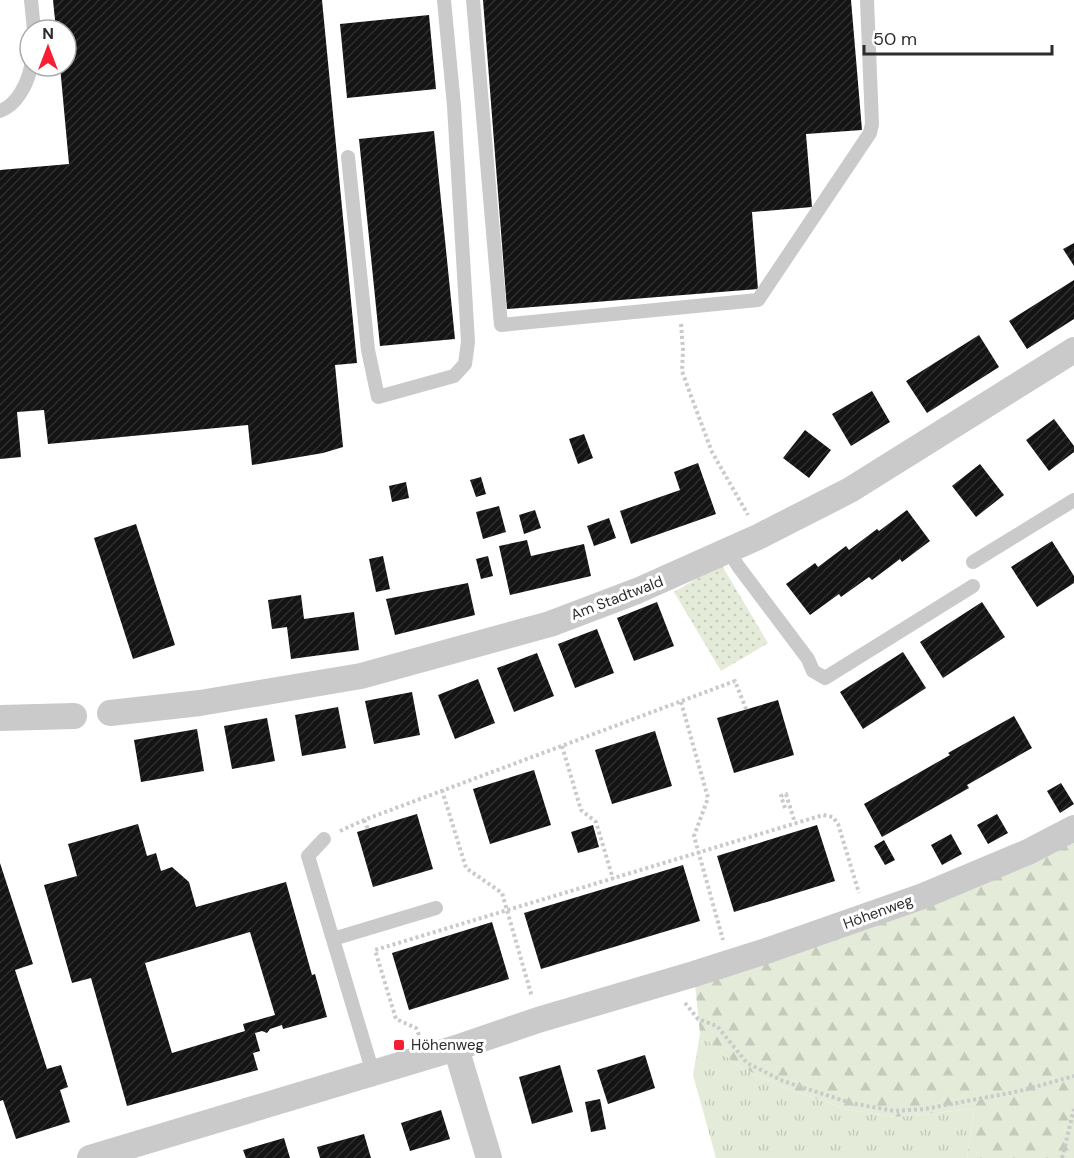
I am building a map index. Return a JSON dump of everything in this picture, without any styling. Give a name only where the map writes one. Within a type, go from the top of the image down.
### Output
[{"type":"street","name":"Am Stadtwald","points":[[110,713],[200,703],[361,676],[549,624],[637,591],[729,551],[850,490],[1074,350]]},
{"type":"street","points":[[0,718],[74,716]]},
{"type":"street","name":"Höhenweg","points":[[99,1157],[456,1048],[538,1020],[675,980],[866,917],[1028,852],[1074,828]]},
{"type":"street","points":[[456,1048],[489,1158]]},
{"type":"lane","points":[[31,0],[33,18]]},
{"type":"lane","points":[[348,157],[368,350],[378,397],[454,376],[465,364],[468,342],[454,106],[444,0]]},
{"type":"lane","points":[[473,0],[501,325],[758,300],[868,139],[872,124],[867,0]]},
{"type":"lane","points":[[0,111],[18,98],[27,78]]},
{"type":"lane","points":[[973,562],[1074,500]]},
{"type":"lane","points":[[729,551],[808,659],[813,671],[825,678],[973,586]]},
{"type":"lane","points":[[324,839],[308,856],[373,1073]]},
{"type":"lane","points":[[333,939],[436,908]]},
{"type":"path","points":[[680,307],[684,350],[682,371],[685,380],[712,452],[760,536]]},
{"type":"path","points":[[324,839],[364,820],[442,790],[735,681],[746,710]]},
{"type":"path","points":[[681,702],[708,798],[694,836],[697,852],[730,962]]},
{"type":"path","points":[[562,746],[581,810],[596,822],[613,879]]},
{"type":"path","points":[[442,790],[466,868],[502,893],[538,1020]]},
{"type":"path","points":[[785,808],[781,796],[786,794],[795,823]]},
{"type":"path","points":[[426,1057],[417,1029],[396,1019],[375,950],[823,815],[835,819],[866,917]]},
{"type":"path","points":[[364,820],[368,829]]},
{"type":"path","points":[[675,980],[686,1006],[698,1019],[717,1026],[747,1063],[783,1081],[850,1103],[894,1111],[925,1108],[1020,1091],[1074,1076]]},
{"type":"path","points":[[1062,1158],[1074,1109]]},
{"type":"green space","points":[[721,564],[768,643],[721,671],[674,592]]},
{"type":"green space","points":[[1074,828],[1074,1158],[967,1158],[974,1109],[895,1117],[849,1110],[780,1086],[737,1065],[700,1034],[694,974]]},
{"type":"green space","points":[[700,1034],[737,1065],[780,1086],[849,1110],[895,1117],[974,1109],[967,1158],[716,1158],[693,1075]]},
{"type":"building","points":[[53,0],[322,0],[357,363],[335,365],[343,447],[323,453],[252,465],[248,425],[48,444],[44,410],[17,412],[21,457],[0,459],[0,170],[69,164],[61,78],[78,78],[78,18],[55,18]]},
{"type":"building","points":[[483,0],[851,0],[862,130],[806,134],[812,207],[752,212],[758,289],[507,309]]},
{"type":"building","points":[[429,15],[436,89],[347,98],[340,24]]},
{"type":"building","points":[[434,131],[455,339],[380,346],[359,139]]},
{"type":"building","points":[[1074,243],[1074,266],[1063,249]]},
{"type":"building","points":[[1074,280],[1074,319],[1027,349],[1009,321]]},
{"type":"building","points":[[979,335],[999,367],[927,413],[906,381]]},
{"type":"building","points":[[872,391],[890,422],[851,446],[832,414]]},
{"type":"building","points":[[1054,419],[1074,446],[1074,452],[1049,471],[1026,440]]},
{"type":"building","points":[[805,430],[831,450],[809,478],[783,458]]},
{"type":"building","points":[[584,434],[593,458],[578,464],[569,439]]},
{"type":"building","points":[[698,463],[716,514],[631,544],[620,511],[680,490],[674,472]]},
{"type":"building","points":[[980,464],[1004,495],[976,517],[952,486]]},
{"type":"building","points":[[481,477],[486,494],[476,497],[470,480]]},
{"type":"building","points":[[406,482],[409,498],[392,502],[389,486]]},
{"type":"building","points":[[499,506],[506,532],[483,539],[476,512]]},
{"type":"building","points":[[535,510],[541,528],[524,534],[519,515]]},
{"type":"building","points":[[907,510],[930,541],[902,562],[900,559],[872,580],[869,577],[841,597],[839,594],[810,615],[786,584],[815,563],[818,567],[846,546],[849,550]]},
{"type":"building","points":[[609,518],[616,538],[594,546],[587,526]]},
{"type":"building","points":[[136,524],[175,645],[133,659],[94,538]]},
{"type":"building","points":[[527,540],[531,556],[584,544],[591,576],[510,595],[499,546]]},
{"type":"building","points":[[1052,541],[1074,576],[1074,583],[1037,607],[1011,567]]},
{"type":"building","points":[[383,556],[390,589],[376,592],[369,559]]},
{"type":"building","points":[[488,556],[493,576],[481,579],[476,559]]},
{"type":"building","points":[[468,583],[475,615],[395,635],[386,599]]},
{"type":"building","points":[[301,595],[304,619],[354,612],[359,650],[291,659],[287,627],[272,629],[268,600]]},
{"type":"building","points":[[657,602],[674,646],[634,661],[617,618]]},
{"type":"building","points":[[982,602],[1005,637],[943,678],[920,642]]},
{"type":"building","points":[[597,629],[614,673],[575,688],[558,644]]},
{"type":"building","points":[[903,652],[926,688],[863,729],[840,692]]},
{"type":"building","points":[[537,653],[554,696],[514,712],[497,668]]},
{"type":"building","points":[[478,679],[495,723],[455,739],[438,695]]},
{"type":"building","points":[[412,692],[420,735],[374,744],[365,701]]},
{"type":"building","points":[[778,700],[794,755],[734,773],[717,718]]},
{"type":"building","points":[[338,707],[346,748],[302,756],[295,715]]},
{"type":"building","points":[[1014,716],[1032,748],[967,785],[969,788],[882,837],[864,804]]},
{"type":"building","points":[[267,718],[275,761],[232,769],[224,726]]},
{"type":"building","points":[[197,729],[204,771],[141,782],[134,740]]},
{"type":"building","points":[[655,731],[672,786],[612,804],[595,750]]},
{"type":"building","points":[[534,770],[551,825],[490,844],[473,789]]},
{"type":"building","points":[[1061,783],[1074,804],[1060,813],[1047,791]]},
{"type":"building","points":[[417,814],[433,869],[373,887],[357,832]]},
{"type":"building","points":[[997,814],[1008,833],[988,844],[977,825]]},
{"type":"building","points":[[138,824],[147,856],[156,853],[161,871],[172,867],[189,882],[196,907],[286,882],[312,975],[315,974],[327,1017],[283,1029],[282,1025],[270,1029],[267,1033],[262,1031],[255,1033],[260,1051],[253,1053],[258,1070],[127,1106],[91,978],[72,983],[44,885],[77,876],[68,844]],"holes":[[[250,932],[275,1015],[243,1024],[245,1031],[172,1053],[145,963]]]},
{"type":"building","points":[[593,825],[599,847],[578,853],[571,832]]},
{"type":"building","points":[[817,825],[835,881],[734,912],[717,856]]},
{"type":"building","points":[[951,834],[962,854],[942,865],[931,845]]},
{"type":"building","points":[[884,840],[895,860],[885,865],[874,846]]},
{"type":"building","points":[[0,863],[33,964],[15,970],[47,1069],[61,1065],[68,1087],[60,1090],[70,1122],[16,1139],[3,1100],[0,1101]]},
{"type":"building","points":[[683,865],[700,921],[541,969],[524,913]]},
{"type":"building","points":[[492,922],[509,979],[409,1010],[392,953]]},
{"type":"building","points":[[645,1055],[655,1088],[608,1104],[597,1070]]},
{"type":"building","points":[[560,1065],[573,1112],[532,1124],[519,1077]]},
{"type":"building","points":[[600,1099],[606,1129],[591,1132],[585,1102]]},
{"type":"building","points":[[441,1110],[450,1139],[410,1151],[401,1123]]},
{"type":"building","points":[[364,1134],[371,1158],[320,1158],[317,1147]]},
{"type":"building","points":[[284,1138],[290,1158],[246,1158],[243,1150]]},
{"type":"place","name":"Höhenweg","points":[[399,1045]]}]
